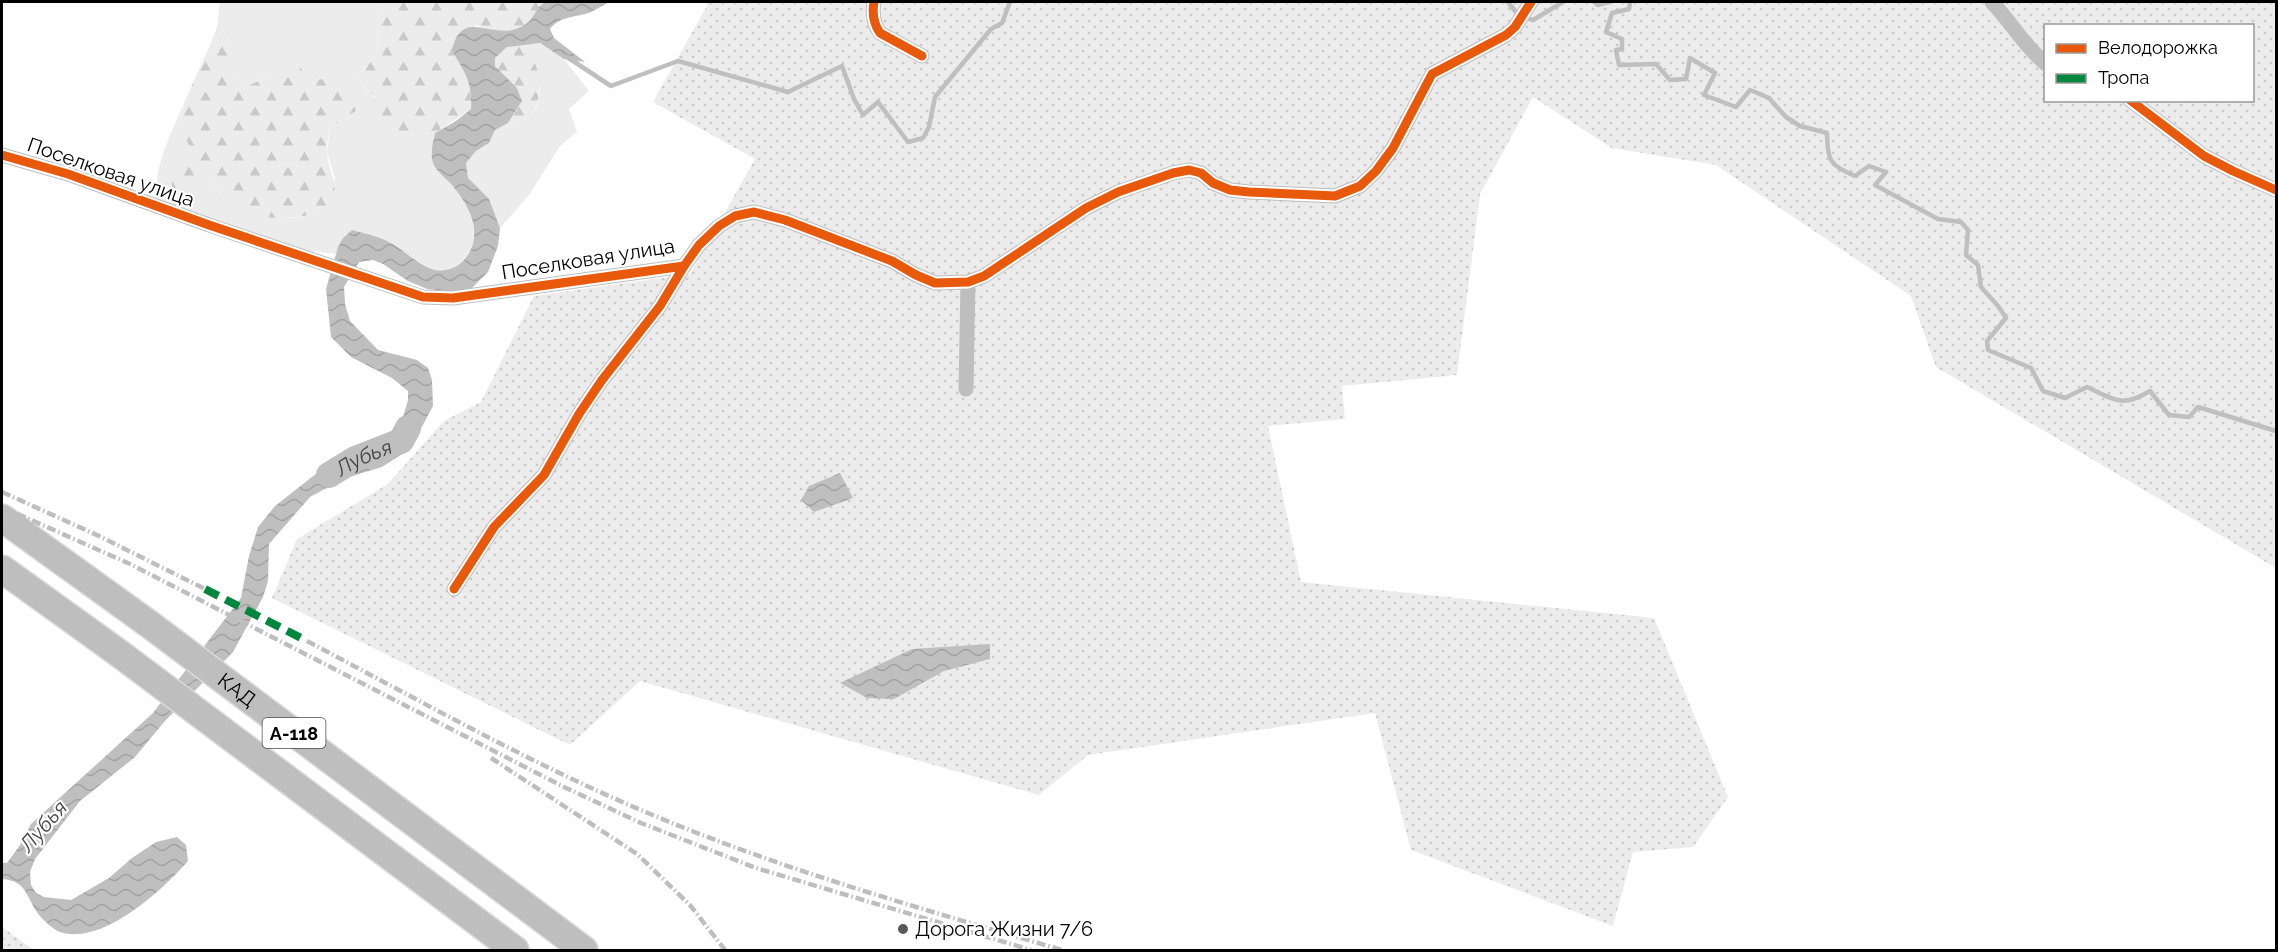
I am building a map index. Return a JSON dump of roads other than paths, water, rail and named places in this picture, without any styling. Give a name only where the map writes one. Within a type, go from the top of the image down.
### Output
[{"type":"highway","name":"КАД","points":[[2,518],[149,624],[584,951]]},
{"type":"highway","name":"А-118","points":[[2,569],[120,654],[515,951]]},
{"type":"street","points":[[874,2],[873,13],[880,33],[922,56]]},
{"type":"street","points":[[1992,2],[2029,50],[2044,62]]},
{"type":"street","points":[[966,389],[968,282],[1001,266],[1086,208],[1118,192],[1173,172],[1189,170],[1201,173],[1213,183],[1230,190],[1249,192],[1335,196],[1360,186],[1376,171],[1393,148],[1432,74],[1506,35],[1515,27],[1529,4]]},
{"type":"street","points":[[2133,102],[2204,156],[2277,190]]},
{"type":"street","name":"Поселковая улица","points":[[2,155],[68,174],[209,225],[423,297],[453,298],[684,266],[699,246],[719,226],[735,216],[754,212],[785,220],[892,261],[916,276],[935,283],[968,282]]},
{"type":"street","points":[[454,590],[494,527],[544,475],[591,397],[660,306],[684,266]]},
{"type":"water","points":[[545,2],[609,2],[591,12],[559,21],[550,29],[554,38],[585,62],[564,59],[540,43],[507,47],[495,58],[495,66],[517,88],[522,101],[508,123],[495,130],[489,143],[476,151],[466,163],[468,178],[489,199],[500,228],[498,246],[488,272],[470,290],[454,292],[427,289],[408,281],[373,260],[359,262],[344,287],[345,304],[350,321],[378,350],[417,360],[428,368],[432,380],[433,406],[407,451],[382,467],[345,478],[310,497],[269,544],[268,581],[263,597],[233,652],[164,722],[135,757],[80,801],[35,859],[30,872],[31,885],[36,893],[44,897],[71,900],[109,878],[132,858],[156,842],[177,837],[186,845],[188,861],[148,900],[112,923],[94,931],[77,934],[58,931],[39,915],[22,887],[11,880],[2,879],[2,863],[7,863],[31,824],[153,713],[241,598],[249,556],[258,527],[275,506],[326,466],[377,452],[394,437],[401,424],[408,400],[408,391],[392,378],[351,357],[331,337],[326,289],[338,247],[343,238],[352,230],[386,240],[419,263],[435,270],[451,269],[464,260],[474,241],[473,221],[452,185],[435,168],[432,157],[435,133],[471,109],[467,78],[452,51],[456,38],[462,31],[469,28],[506,31],[516,29],[527,24]]},
{"type":"water","points":[[840,473],[853,498],[814,512],[801,500],[809,486]]},
{"type":"water","points":[[990,644],[990,659],[944,671],[894,699],[867,698],[840,683],[912,649]]},
{"type":"waterway","points":[[567,57],[611,86],[678,61],[788,92],[842,66],[854,99],[863,115],[878,102],[908,142],[923,138],[929,127],[935,97],[991,29],[1002,23],[1010,2]]},
{"type":"waterway","points":[[1508,2],[1519,16],[1533,20],[1563,2]]},
{"type":"waterway","points":[[1594,2],[1598,5],[1609,2]]},
{"type":"waterway","points":[[1630,2],[1629,9],[1612,13],[1606,32],[1622,39],[1622,49],[1616,50],[1619,65],[1656,64],[1670,80],[1686,79],[1690,58],[1715,73],[1704,95],[1736,107],[1750,90],[1769,98],[1786,117],[1800,126],[1827,133],[1829,156],[1835,165],[1855,176],[1869,166],[1886,172],[1875,185],[1938,219],[1961,222],[1968,230],[1966,255],[1978,265],[1981,287],[2006,318],[1987,341],[1988,350],[2031,368],[2043,391],[2065,398],[2087,387],[2125,401],[2150,391],[2169,415],[2189,417],[2198,407],[2276,431]]},
{"type":"waterway","name":"Лубья","points":[[329,475],[355,459],[401,441],[408,428]]},
{"type":"railway","points":[[2,492],[99,536],[205,589]]},
{"type":"railway","points":[[2,507],[130,564],[564,787],[641,823],[756,868],[1031,950]]},
{"type":"railway","points":[[307,641],[518,753],[604,794],[699,834],[801,871],[1062,950]]},
{"type":"railway","points":[[491,758],[637,854],[690,905],[725,950]]},
{"type":"place","name":"Дорога Жизни 7/6","points":[[903,929]]}]
